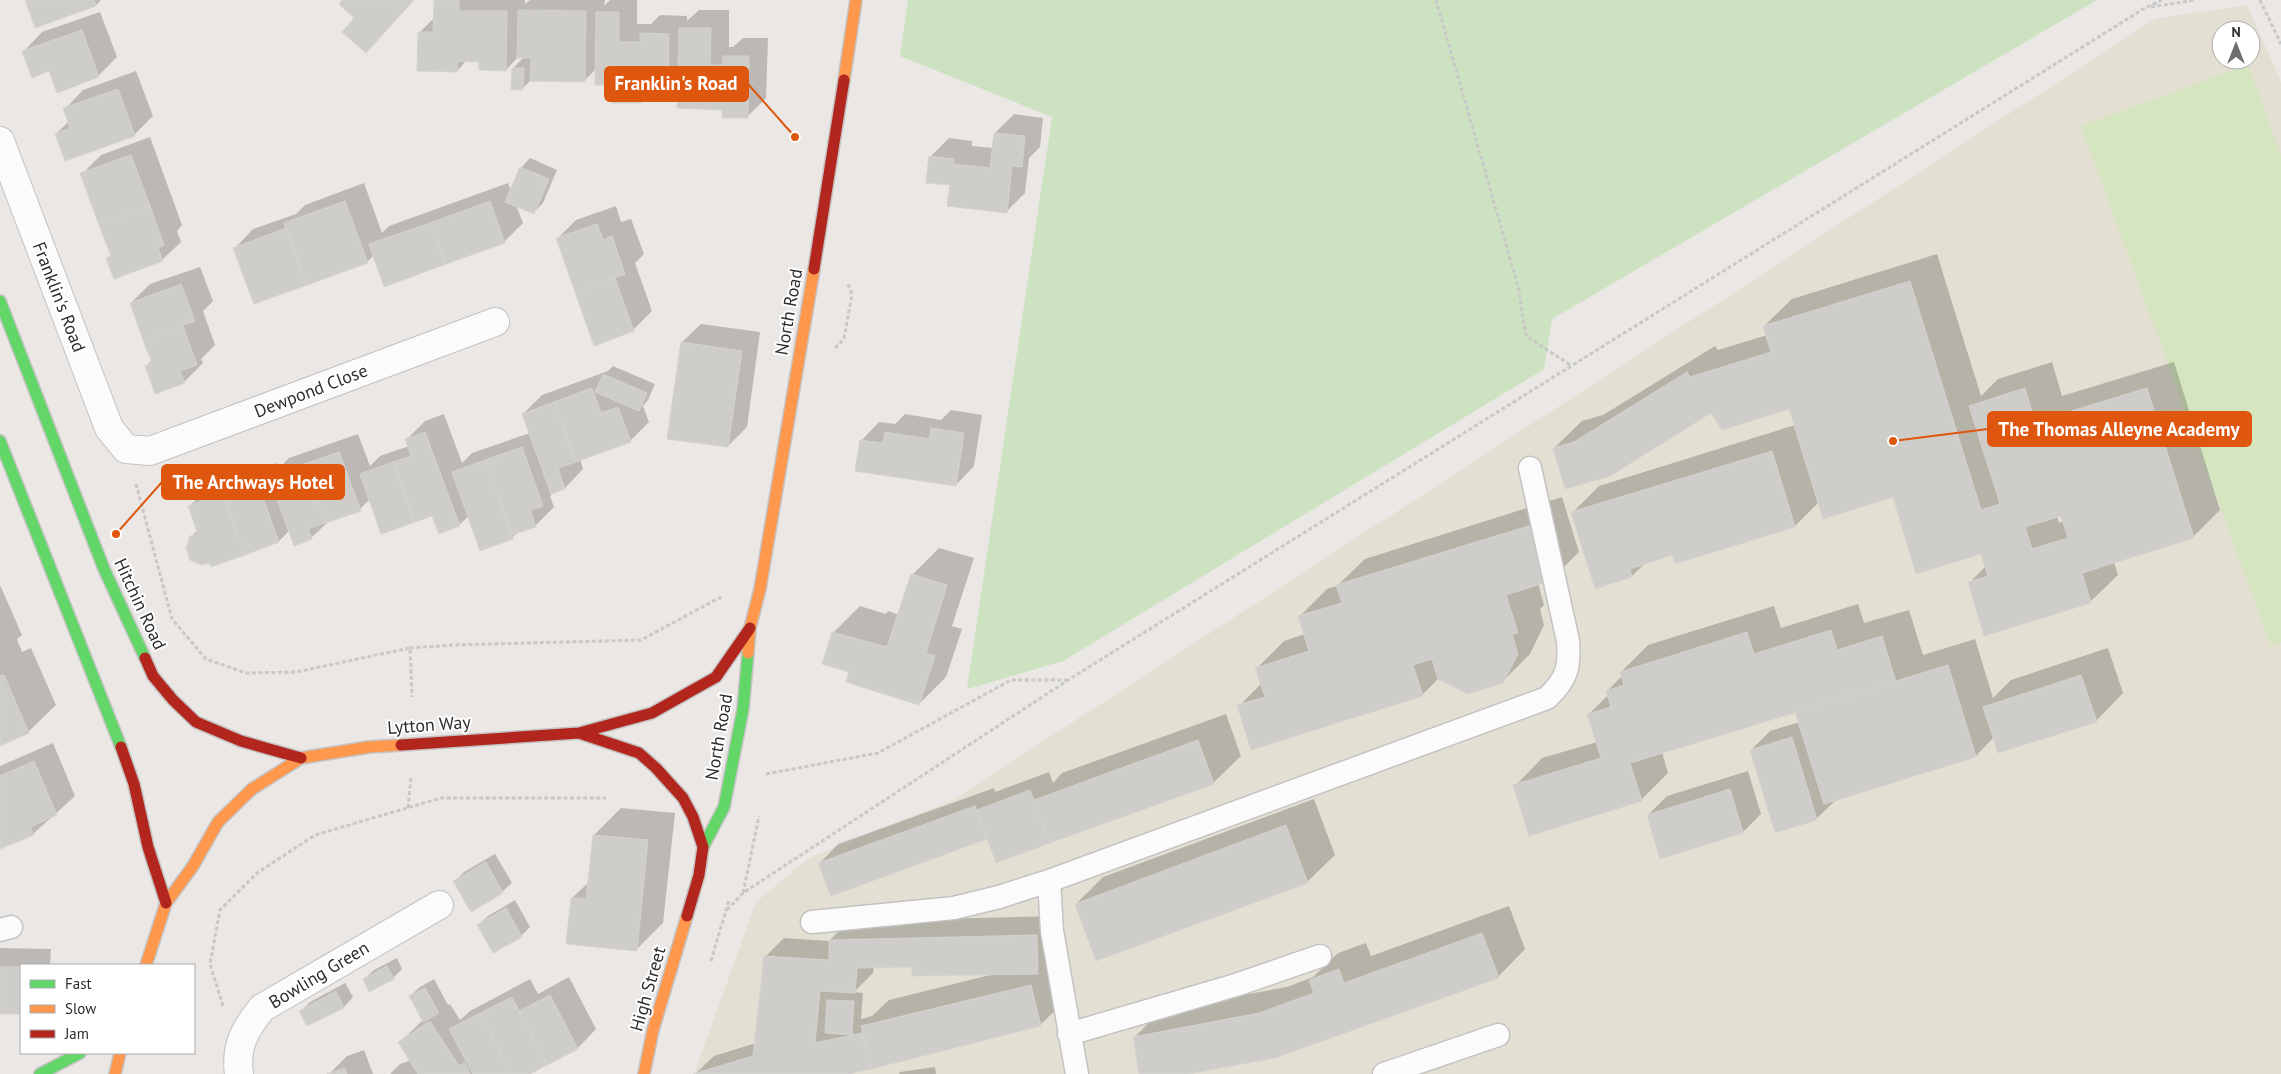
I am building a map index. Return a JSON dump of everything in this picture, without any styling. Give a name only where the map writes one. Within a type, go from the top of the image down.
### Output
[{"type":"main road","name":"North Road","points":[[703,847],[724,807],[743,709],[750,628],[760,589],[827,194],[856,0]]},
{"type":"main road","name":"Hitchin Road","points":[[0,301],[104,569],[154,676],[173,700],[196,722],[241,741],[301,758]]},
{"type":"main road","points":[[0,441],[108,710],[134,784],[148,847],[166,903]]},
{"type":"main road","name":"North Road","points":[[579,733],[652,713],[716,677],[750,628]]},
{"type":"main road","name":"Lytton Way","points":[[146,964],[166,903],[193,866],[218,822],[229,810],[252,789],[301,758],[369,747],[579,733],[639,753],[656,768],[683,798],[693,817],[703,847],[699,875],[688,915]]},
{"type":"main road","name":"High Street","points":[[644,1074],[653,1030],[688,915]]},
{"type":"main road","points":[[40,1074],[78,1054]]},
{"type":"main road","points":[[115,1074],[120,1054]]},
{"type":"street","name":"Franklin's Road","points":[[0,140],[109,428],[126,449]]},
{"type":"street","name":"Dewpond Close","points":[[126,449],[150,451],[494,322]]},
{"type":"street","name":"Bowling Green","points":[[238,1066],[240,1040],[247,1026],[262,1008],[439,905]]},
{"type":"lane","points":[[812,922],[954,908],[999,897],[1049,881],[1547,698],[1558,688],[1570,662],[1568,641],[1530,468]]},
{"type":"lane","points":[[1049,881],[1052,931],[1077,1074]]},
{"type":"lane","points":[[1069,1034],[1236,985],[1320,956]]},
{"type":"lane","points":[[1384,1074],[1498,1035]]},
{"type":"path","points":[[1436,0],[1518,286],[1526,336],[1572,366]]},
{"type":"path","points":[[727,910],[743,893],[1068,680],[2145,8],[2162,0]]},
{"type":"path","points":[[2145,8],[2196,0]]},
{"type":"path","points":[[2260,0],[2281,44]]},
{"type":"path","points":[[126,449],[172,619],[206,658],[246,673],[296,672],[410,648],[463,644],[641,640],[719,598],[726,599]]},
{"type":"path","points":[[410,648],[412,697]]},
{"type":"path","points":[[766,774],[878,753],[1011,680],[1068,680]]},
{"type":"path","points":[[408,808],[411,775]]},
{"type":"path","points":[[238,1066],[210,964],[220,910],[257,873],[315,835],[441,798],[606,798]]},
{"type":"path","points":[[743,893],[753,847]]},
{"type":"shaded area","points":[[2247,5],[2254,20],[2211,20],[2211,70],[2261,70],[2261,37],[2281,82],[2281,1074],[694,1074],[756,902],[809,858],[953,800],[2155,19]]},
{"type":"green space","points":[[908,0],[2097,0],[1552,319],[1544,369],[1063,661],[967,689],[1052,117],[900,56]]},
{"type":"green space","points":[[2234,70],[2250,70],[2281,155],[2281,642],[2271,646],[2081,126]]},
{"type":"building","points":[[25,0],[94,0],[96,6],[35,28]]},
{"type":"building","points":[[342,0],[414,0],[366,53],[342,32],[354,18],[339,4]]},
{"type":"building","points":[[434,0],[459,0],[459,11],[507,11],[506,71],[479,70],[479,62],[458,61],[457,72],[417,71],[418,32],[433,32]]},
{"type":"building","points":[[518,10],[586,11],[585,82],[530,81],[531,58],[517,58]]},
{"type":"building","points":[[596,12],[619,12],[619,42],[640,42],[640,33],[669,34],[668,96],[641,96],[641,103],[612,103],[612,85],[595,85]]},
{"type":"building","points":[[679,28],[711,28],[710,65],[723,65],[723,56],[749,56],[748,118],[722,118],[722,110],[677,108]]},
{"type":"building","points":[[82,30],[99,77],[57,93],[49,71],[32,78],[22,51]]},
{"type":"building","points":[[512,68],[524,68],[523,90],[511,90]]},
{"type":"building","points":[[118,89],[135,136],[65,161],[55,134],[70,128],[63,108]]},
{"type":"building","points":[[994,133],[1025,136],[1022,167],[1012,166],[1007,213],[947,206],[950,185],[926,183],[929,156],[954,159],[953,164],[990,168]]},
{"type":"building","points":[[131,155],[150,206],[99,225],[80,173]]},
{"type":"building","points":[[520,167],[549,179],[534,214],[505,202]]},
{"type":"building","points":[[345,201],[368,263],[307,285],[284,223]]},
{"type":"building","points":[[490,201],[505,243],[446,264],[430,223]]},
{"type":"building","points":[[150,206],[164,245],[158,248],[163,261],[114,279],[106,258],[111,256],[99,225]]},
{"type":"building","points":[[430,223],[446,264],[384,287],[369,244]]},
{"type":"building","points":[[597,224],[603,240],[612,236],[625,274],[575,292],[556,238]]},
{"type":"building","points":[[286,228],[307,285],[254,304],[233,248]]},
{"type":"building","points":[[615,278],[634,331],[594,346],[575,292]]},
{"type":"building","points":[[1910,281],[1981,510],[2000,504],[1969,406],[2025,388],[2035,422],[2147,388],[2194,538],[2082,573],[2091,603],[1984,636],[1968,582],[1988,576],[1981,554],[1916,574],[1893,497],[1823,519],[1789,409],[1722,430],[1711,413],[1610,476],[1565,489],[1553,448],[1574,442],[1687,372],[1690,377],[1771,352],[1763,326]],"holes":[[[2061,516],[2068,538],[2032,549],[2025,527]]]},
{"type":"building","points":[[181,284],[195,321],[143,340],[130,303]]},
{"type":"building","points":[[183,326],[197,365],[180,371],[185,383],[155,394],[145,366],[152,363],[143,340]]},
{"type":"building","points":[[681,342],[742,351],[728,447],[667,439]]},
{"type":"building","points":[[603,374],[647,393],[639,411],[595,392]]},
{"type":"building","points":[[592,388],[601,413],[618,407],[631,442],[576,462],[554,402]]},
{"type":"building","points":[[554,402],[576,462],[558,468],[565,489],[551,494],[522,414]]},
{"type":"building","points":[[931,428],[964,433],[956,486],[855,471],[860,440],[883,443],[885,432],[929,439]]},
{"type":"building","points":[[425,432],[460,526],[439,534],[432,516],[415,522],[393,462],[411,456],[405,439]]},
{"type":"building","points":[[522,447],[543,506],[530,510],[536,527],[512,535],[485,460]]},
{"type":"building","points":[[1772,451],[1795,527],[1675,564],[1672,555],[1630,569],[1632,577],[1595,589],[1571,512]]},
{"type":"building","points":[[339,452],[361,511],[325,523],[304,464]]},
{"type":"building","points":[[485,460],[513,539],[480,551],[452,472]]},
{"type":"building","points":[[393,462],[415,522],[381,534],[360,474]]},
{"type":"building","points":[[304,464],[325,523],[308,529],[312,539],[294,546],[269,477]]},
{"type":"building","points":[[257,481],[279,542],[245,555],[223,493]]},
{"type":"building","points":[[223,493],[245,555],[211,567],[209,563],[201,565],[190,560],[186,548],[190,536],[198,534],[188,506]]},
{"type":"building","points":[[1535,524],[1553,580],[1506,595],[1518,633],[1512,634],[1518,654],[1503,683],[1468,694],[1438,679],[1432,659],[1413,665],[1423,696],[1251,750],[1237,705],[1265,697],[1255,668],[1309,651],[1298,616],[1342,603],[1336,585]]},
{"type":"building","points":[[911,574],[947,585],[926,653],[935,656],[919,705],[846,682],[849,672],[822,664],[832,632],[887,647]]},
{"type":"building","points":[[1831,630],[1837,650],[1882,636],[1896,682],[1630,763],[1642,801],[1529,836],[1513,785],[1601,758],[1587,714],[1611,707],[1606,691],[1624,685],[1620,672],[1747,632],[1754,654]]},
{"type":"building","points":[[1948,665],[1976,757],[1824,804],[1795,712]]},
{"type":"building","points":[[4,675],[29,733],[0,746],[0,676]]},
{"type":"building","points":[[2081,675],[2097,722],[1998,753],[1983,707]]},
{"type":"building","points":[[1792,737],[1817,820],[1775,833],[1750,750]]},
{"type":"building","points":[[1198,740],[1214,784],[1050,843],[1034,800]]},
{"type":"building","points":[[34,761],[57,815],[30,827],[34,835],[0,849],[0,776]]},
{"type":"building","points":[[1730,789],[1743,833],[1660,859],[1647,815]]},
{"type":"building","points":[[1030,790],[1050,843],[996,863],[977,810]]},
{"type":"building","points":[[975,806],[987,839],[831,896],[818,863]]},
{"type":"building","points":[[1286,825],[1308,883],[1096,961],[1075,904]]},
{"type":"building","points":[[593,835],[648,840],[637,951],[566,944],[571,898],[586,899]]},
{"type":"building","points":[[486,862],[503,893],[471,912],[453,881]]},
{"type":"building","points":[[506,908],[522,937],[493,953],[477,925]]},
{"type":"building","points":[[1482,933],[1499,978],[1275,1058],[1188,1074],[1139,1074],[1133,1037],[1259,1013],[1314,993],[1309,980],[1339,969],[1344,983]]},
{"type":"building","points":[[1037,935],[1038,974],[912,976],[912,967],[857,968],[855,993],[820,991],[815,1043],[862,1033],[871,1069],[849,1074],[693,1074],[753,1056],[764,956],[829,960],[829,940]]},
{"type":"building","points":[[387,966],[394,979],[369,992],[363,979]]},
{"type":"building","points":[[0,967],[20,967],[20,1014],[0,1014]]},
{"type":"building","points":[[1031,985],[1041,1026],[871,1069],[861,1026]]},
{"type":"building","points":[[425,988],[439,1013],[423,1022],[409,996]]},
{"type":"building","points":[[336,991],[344,1008],[307,1026],[299,1011]]},
{"type":"building","points":[[550,995],[578,1049],[547,1065],[519,1011]]},
{"type":"building","points":[[512,997],[547,1065],[530,1074],[512,1074],[480,1013]]},
{"type":"building","points":[[827,1000],[854,1001],[852,1035],[825,1033]]},
{"type":"building","points":[[480,1013],[512,1074],[473,1074],[449,1029]]},
{"type":"building","points":[[430,1021],[459,1066],[465,1063],[470,1074],[418,1074],[398,1042]]},
{"type":"building","points":[[345,1068],[347,1074],[327,1074]]},
{"type":"traffic: fast","points":[[0,301],[104,569],[145,658]]},
{"type":"traffic: fast","points":[[0,441],[121,747]]},
{"type":"traffic: fast","points":[[703,847],[724,807],[743,709],[748,653]]},
{"type":"traffic: fast","points":[[40,1074],[78,1054]]},
{"type":"traffic: slow","points":[[844,80],[856,0]]},
{"type":"traffic: slow","points":[[748,653],[750,628],[760,589],[814,269]]},
{"type":"traffic: slow","points":[[146,964],[166,903],[193,866],[218,822],[252,789],[301,758],[369,747],[401,745]]},
{"type":"traffic: slow","points":[[644,1074],[653,1030],[687,916]]},
{"type":"traffic: slow","points":[[115,1074],[120,1054]]},
{"type":"traffic: jam","points":[[814,269],[844,80]]},
{"type":"traffic: jam","points":[[579,733],[652,713],[716,677],[750,628]]},
{"type":"traffic: jam","points":[[145,658],[153,676],[173,700],[196,722],[241,741],[301,758]]},
{"type":"traffic: jam","points":[[401,745],[579,733],[639,753],[656,768],[683,798],[693,817],[703,847],[699,875],[687,916]]},
{"type":"traffic: jam","points":[[121,747],[134,784],[148,847],[166,903]]},
{"type":"place","name":"Franklin's Road","points":[[795,137]]},
{"type":"place","name":"The Thomas Alleyne Academy","points":[[1893,441]]},
{"type":"place","name":"The Archways Hotel","points":[[116,534]]}]
